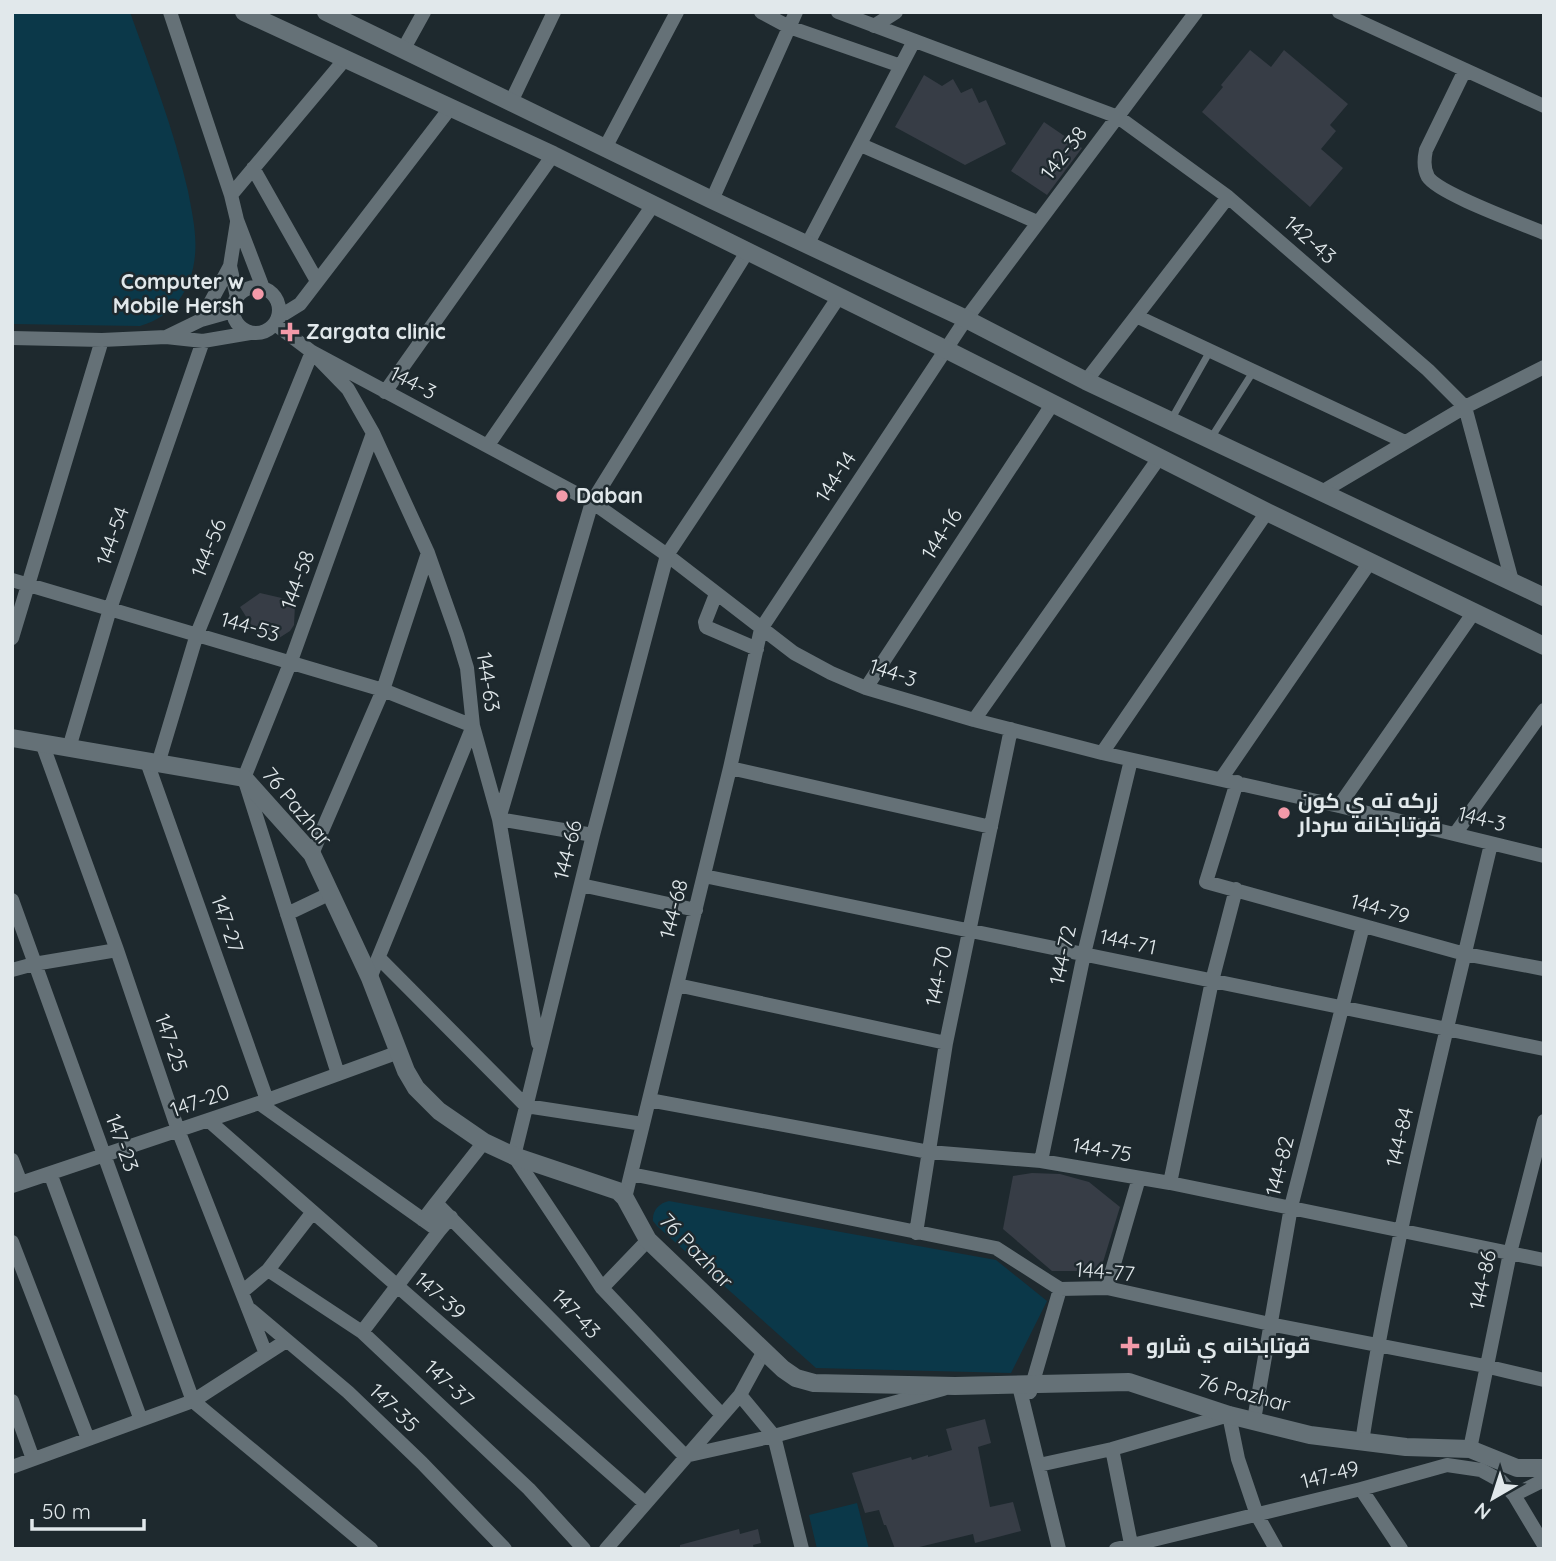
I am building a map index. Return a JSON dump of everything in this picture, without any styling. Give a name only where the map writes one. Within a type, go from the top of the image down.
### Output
[{"type":"street","points":[[170,12],[237,220],[263,288]]},
{"type":"street","points":[[244,12],[553,156],[946,349],[1267,512],[1544,646]]},
{"type":"street","points":[[326,12],[712,200],[966,319],[1086,381],[1544,597]]},
{"type":"street","points":[[403,50],[424,12]]},
{"type":"street","points":[[511,102],[554,12]]},
{"type":"street","points":[[605,148],[677,12]]},
{"type":"street","points":[[761,12],[789,27],[901,66]]},
{"type":"street","points":[[712,200],[796,12]]},
{"type":"street","name":"142-43","points":[[838,12],[1118,117],[1228,197],[1428,370],[1465,407]]},
{"type":"street","points":[[874,26],[896,12]]},
{"type":"street","name":"142-38","points":[[966,319],[1196,12]]},
{"type":"street","points":[[1339,12],[1544,106]]},
{"type":"street","points":[[807,245],[914,41]]},
{"type":"street","points":[[231,195],[346,58]]},
{"type":"street","points":[[1465,70],[1426,150],[1424,160],[1429,178],[1444,190],[1544,233]]},
{"type":"street","points":[[12,338],[102,340],[166,337],[203,341],[267,326],[300,304],[451,107]]},
{"type":"street","points":[[860,145],[1037,222]]},
{"type":"street","points":[[385,392],[553,156]]},
{"type":"street","points":[[253,168],[317,281]]},
{"type":"street","points":[[1086,381],[1228,197]]},
{"type":"street","points":[[488,444],[653,205]]},
{"type":"street","points":[[237,220],[230,266],[238,324],[267,326]]},
{"type":"street","points":[[593,835],[499,819],[592,502],[747,251]]},
{"type":"street","points":[[201,320],[230,266]]},
{"type":"street","points":[[166,337],[235,304],[248,288],[263,288],[275,296],[278,303],[267,326]]},
{"type":"street","name":"144-66","points":[[514,1156],[593,835],[667,555],[838,298]]},
{"type":"street","points":[[1136,316],[1405,442]]},
{"type":"street","name":"144-14","points":[[761,629],[966,319]]},
{"type":"street","name":"144-3","points":[[267,326],[592,502],[667,555],[794,653],[866,688],[974,720],[1130,760],[1237,782],[1544,856]]},
{"type":"street","points":[[12,638],[102,340]]},
{"type":"street","name":"144-54","points":[[69,748],[110,609],[203,341]]},
{"type":"street","name":"144-63","points":[[309,350],[348,389],[373,433],[428,553],[467,668],[473,726],[499,819],[539,1051]]},
{"type":"street","name":"144-56","points":[[153,763],[197,634],[309,350]]},
{"type":"street","points":[[1320,493],[1465,407],[1544,367]]},
{"type":"street","name":"144-16","points":[[866,688],[1054,403]]},
{"type":"street","points":[[1465,407],[1512,581]]},
{"type":"street","name":"144-58","points":[[244,778],[291,661],[373,433]]},
{"type":"street","points":[[974,720],[1159,458]]},
{"type":"street","points":[[1102,753],[1267,512]]},
{"type":"street","points":[[312,854],[383,690],[428,553]]},
{"type":"street","points":[[1221,779],[1370,562]]},
{"type":"street","name":"144-53","points":[[12,580],[383,690],[473,726]]},
{"type":"street","points":[[716,594],[705,622],[706,627],[757,649]]},
{"type":"street","points":[[1339,806],[1474,612]]},
{"type":"street","name":"144-68","points":[[625,1198],[730,768],[761,629]]},
{"type":"street","points":[[1455,834],[1544,710]]},
{"type":"street","points":[[370,978],[473,726]]},
{"type":"street","name":"144-70","points":[[916,1233],[946,1043],[1011,729]]},
{"type":"street","name":"76 Pazhar","points":[[12,738],[244,778],[312,854],[370,978],[406,1070],[416,1088],[439,1111],[484,1142],[514,1156],[606,1186],[625,1198],[648,1240],[790,1375],[814,1382],[955,1386],[1129,1382],[1229,1415],[1310,1435],[1406,1447],[1470,1449],[1517,1468],[1544,1468]]},
{"type":"street","name":"147-25","points":[[42,743],[117,950],[178,1130],[266,1354]]},
{"type":"street","name":"144-72","points":[[1041,1161],[1084,954],[1130,760]]},
{"type":"street","name":"147-27","points":[[153,763],[263,1101]]},
{"type":"street","points":[[730,768],[991,827]]},
{"type":"street","points":[[244,778],[338,1074]]},
{"type":"street","name":"144-79","points":[[1237,782],[1206,882],[1465,954],[1544,969]]},
{"type":"street","name":"144-84","points":[[1362,1442],[1377,1345],[1400,1230],[1491,844]]},
{"type":"street","name":"144-71","points":[[704,876],[1544,1049]]},
{"type":"street","points":[[581,885],[696,910]]},
{"type":"street","points":[[1170,1183],[1212,981],[1236,889]]},
{"type":"street","points":[[287,914],[331,893]]},
{"type":"street","name":"147-23","points":[[12,900],[193,1401]]},
{"type":"street","name":"144-82","points":[[1254,1420],[1291,1207],[1363,926]]},
{"type":"street","points":[[12,970],[117,950]]},
{"type":"street","points":[[379,958],[526,1107],[643,1124]]},
{"type":"street","points":[[677,985],[946,1043]]},
{"type":"street","name":"147-20","points":[[16,1184],[399,1052]]},
{"type":"street","name":"144-75","points":[[649,1100],[929,1152],[1041,1161],[1170,1183],[1544,1260]]},
{"type":"street","name":"147-43","points":[[263,1101],[437,1222],[685,1456]]},
{"type":"street","name":"147-39","points":[[208,1119],[645,1503]]},
{"type":"street","name":"144-86","points":[[1470,1449],[1510,1253],[1544,1121]]},
{"type":"street","points":[[362,1332],[398,1286],[437,1222],[436,1203],[484,1142]]},
{"type":"street","points":[[514,1156],[602,1288],[722,1415]]},
{"type":"street","points":[[12,1160],[16,1184]]},
{"type":"street","points":[[50,1173],[141,1420]]},
{"type":"street","name":"144-77","points":[[631,1174],[996,1248],[1060,1289],[1107,1288],[1544,1380]]},
{"type":"street","points":[[1107,1288],[1139,1178]]},
{"type":"street","points":[[244,1299],[312,1213]]},
{"type":"street","points":[[602,1288],[648,1240]]},
{"type":"street","points":[[12,1242],[89,1439]]},
{"type":"street","name":"147-37","points":[[268,1270],[362,1332],[529,1489],[584,1549]]},
{"type":"street","points":[[1059,1549],[1025,1409],[1026,1385],[1060,1289]]},
{"type":"street","name":"147-35","points":[[244,1299],[286,1341],[348,1392],[505,1549]]},
{"type":"street","points":[[12,1467],[193,1401],[286,1341]]},
{"type":"street","points":[[606,1549],[740,1395],[764,1351]]},
{"type":"street","points":[[685,1456],[774,1436],[955,1386]]},
{"type":"street","points":[[740,1395],[774,1436],[802,1549]]},
{"type":"street","points":[[12,1401],[33,1459]]},
{"type":"street","points":[[193,1401],[371,1549]]},
{"type":"street","points":[[1039,1465],[1111,1449],[1229,1415],[1238,1459],[1257,1515],[1276,1549]]},
{"type":"street","points":[[1111,1449],[1126,1548]]},
{"type":"street","name":"147-49","points":[[1126,1548],[1447,1465],[1481,1470],[1501,1481],[1514,1495]]},
{"type":"street","points":[[1544,1480],[1514,1495],[1544,1545]]},
{"type":"street","points":[[1361,1489],[1401,1549]]},
{"type":"lane","points":[[1170,421],[1211,351]]},
{"type":"lane","points":[[1210,440],[1254,371]]},
{"type":"shaded area","points":[[12,12],[130,12],[176,146],[194,223],[195,255],[190,280],[171,309],[152,322],[140,326],[12,324]]},
{"type":"shaded area","points":[[669,1201],[996,1260],[1047,1301],[1011,1373],[816,1368],[657,1226],[653,1221],[655,1211]]},
{"type":"shaded area","points":[[857,1503],[869,1549],[817,1549],[809,1515]]},
{"type":"building","points":[[1250,50],[1271,67],[1284,50],[1348,104],[1330,125],[1336,131],[1321,149],[1343,168],[1310,207],[1202,112]]},
{"type":"building","points":[[924,75],[942,86],[953,79],[961,93],[972,88],[979,103],[986,100],[1006,144],[965,165],[895,127]]},
{"type":"building","points":[[1044,122],[1082,148],[1047,195],[1011,171]]},
{"type":"building","points":[[260,593],[286,599],[295,605],[294,625],[276,640],[257,634],[240,607]]},
{"type":"building","points":[[1032,1173],[1060,1174],[1089,1182],[1120,1207],[1099,1275],[1082,1271],[1052,1271],[1003,1229],[1013,1176]]},
{"type":"building","points":[[985,1419],[991,1443],[978,1447],[990,1507],[1013,1502],[1021,1531],[975,1543],[973,1534],[911,1549],[895,1549],[879,1510],[865,1513],[852,1473],[911,1457],[912,1460],[952,1450],[946,1429]]},
{"type":"building","points":[[739,1529],[740,1534],[758,1529],[761,1543],[753,1545],[754,1549],[680,1549],[680,1545]]},
{"type":"place","name":"Computer w Mobile Hersh","points":[[258,294]]},
{"type":"place","name":"Zargata clinic","points":[[290,332]]},
{"type":"place","name":"Daban","points":[[562,496]]},
{"type":"place","name":"زركه ته ي كون قوتابخانه سردار","points":[[1284,813]]},
{"type":"place","name":"قوتابخانه ي شارو","points":[[1130,1346]]}]
